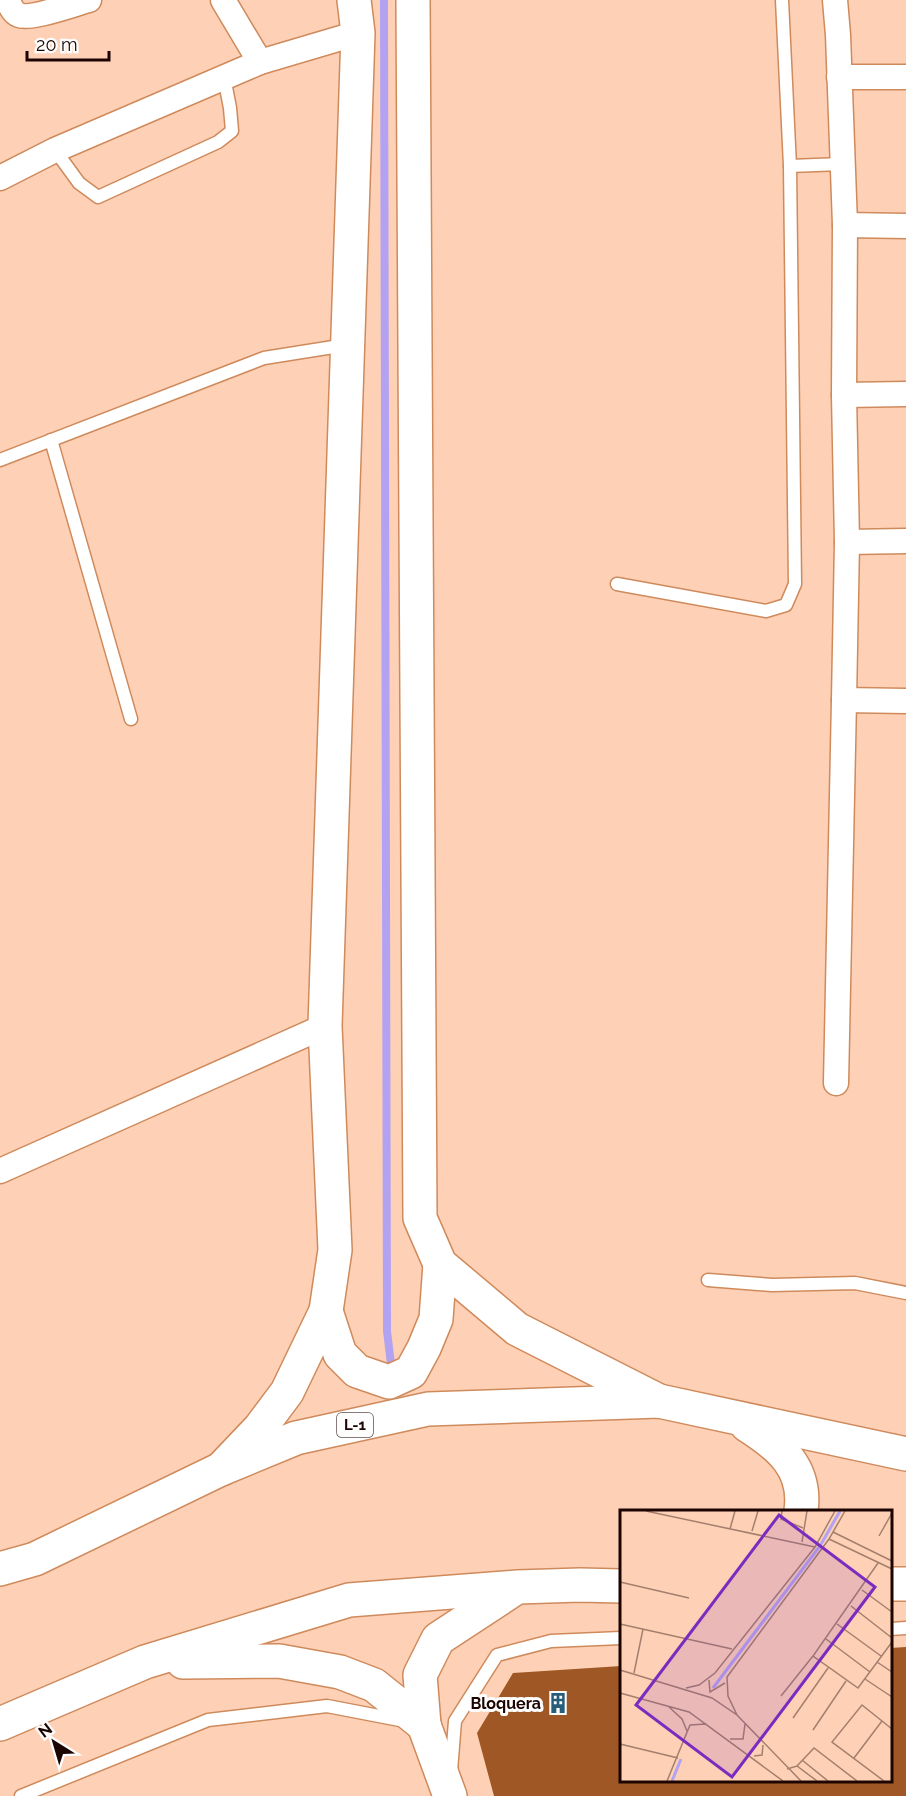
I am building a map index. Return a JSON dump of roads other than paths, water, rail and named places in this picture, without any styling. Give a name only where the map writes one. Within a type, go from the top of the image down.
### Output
[{"type":"street","points":[[8,0],[10,7],[17,15],[28,17],[89,0]]},
{"type":"street","points":[[223,0],[260,62]]},
{"type":"street","points":[[221,1469],[260,1428],[287,1392],[326,1311],[335,1250],[325,1026],[358,33],[354,0]]},
{"type":"street","points":[[412,0],[420,1218],[440,1264],[517,1329],[658,1401]]},
{"type":"street","points":[[835,0],[845,225],[844,395],[847,542],[836,1083]]},
{"type":"street","points":[[0,178],[55,150],[260,62],[358,33]]},
{"type":"street","points":[[839,77],[906,77]]},
{"type":"street","points":[[845,225],[906,226]]},
{"type":"street","points":[[844,395],[906,394]]},
{"type":"street","points":[[847,542],[906,541]]},
{"type":"street","points":[[844,700],[906,700]]},
{"type":"street","points":[[0,1171],[325,1026]]},
{"type":"street","points":[[326,1311],[340,1354],[357,1371],[389,1382],[411,1372],[424,1348],[436,1319],[440,1264]]},
{"type":"street","name":"L-1","points":[[0,1569],[35,1558],[221,1469],[296,1438],[428,1409],[658,1401],[906,1454]]},
{"type":"street","points":[[735,1418],[764,1436],[791,1463],[801,1485],[803,1499],[801,1510]]},
{"type":"street","points":[[0,1724],[146,1662],[349,1600],[517,1587],[620,1586]]},
{"type":"street","points":[[450,1796],[424,1725],[420,1675],[438,1639],[517,1587]]},
{"type":"street","points":[[146,1662],[279,1660],[340,1672],[374,1685],[424,1725]]},
{"type":"lane","points":[[616,584],[766,610],[786,605],[795,584],[790,166],[782,0]]},
{"type":"lane","points":[[55,150],[79,183],[98,197],[218,142],[232,131],[224,77]]},
{"type":"lane","points":[[790,166],[842,164]]},
{"type":"lane","points":[[0,460],[264,358],[347,345]]},
{"type":"lane","points":[[51,440],[131,719]]},
{"type":"lane","points":[[708,1280],[772,1285],[855,1283],[906,1293]]},
{"type":"lane","points":[[891,1629],[906,1628]]},
{"type":"lane","points":[[450,1796],[454,1721],[497,1655],[551,1641],[620,1638]]},
{"type":"lane","points":[[21,1796],[208,1720],[327,1706],[424,1725]]},
{"type":"waterway","points":[[384,0],[387,1331],[391,1364]]},
{"type":"place","name":"Bloquera","points":[[558,1703]]}]
